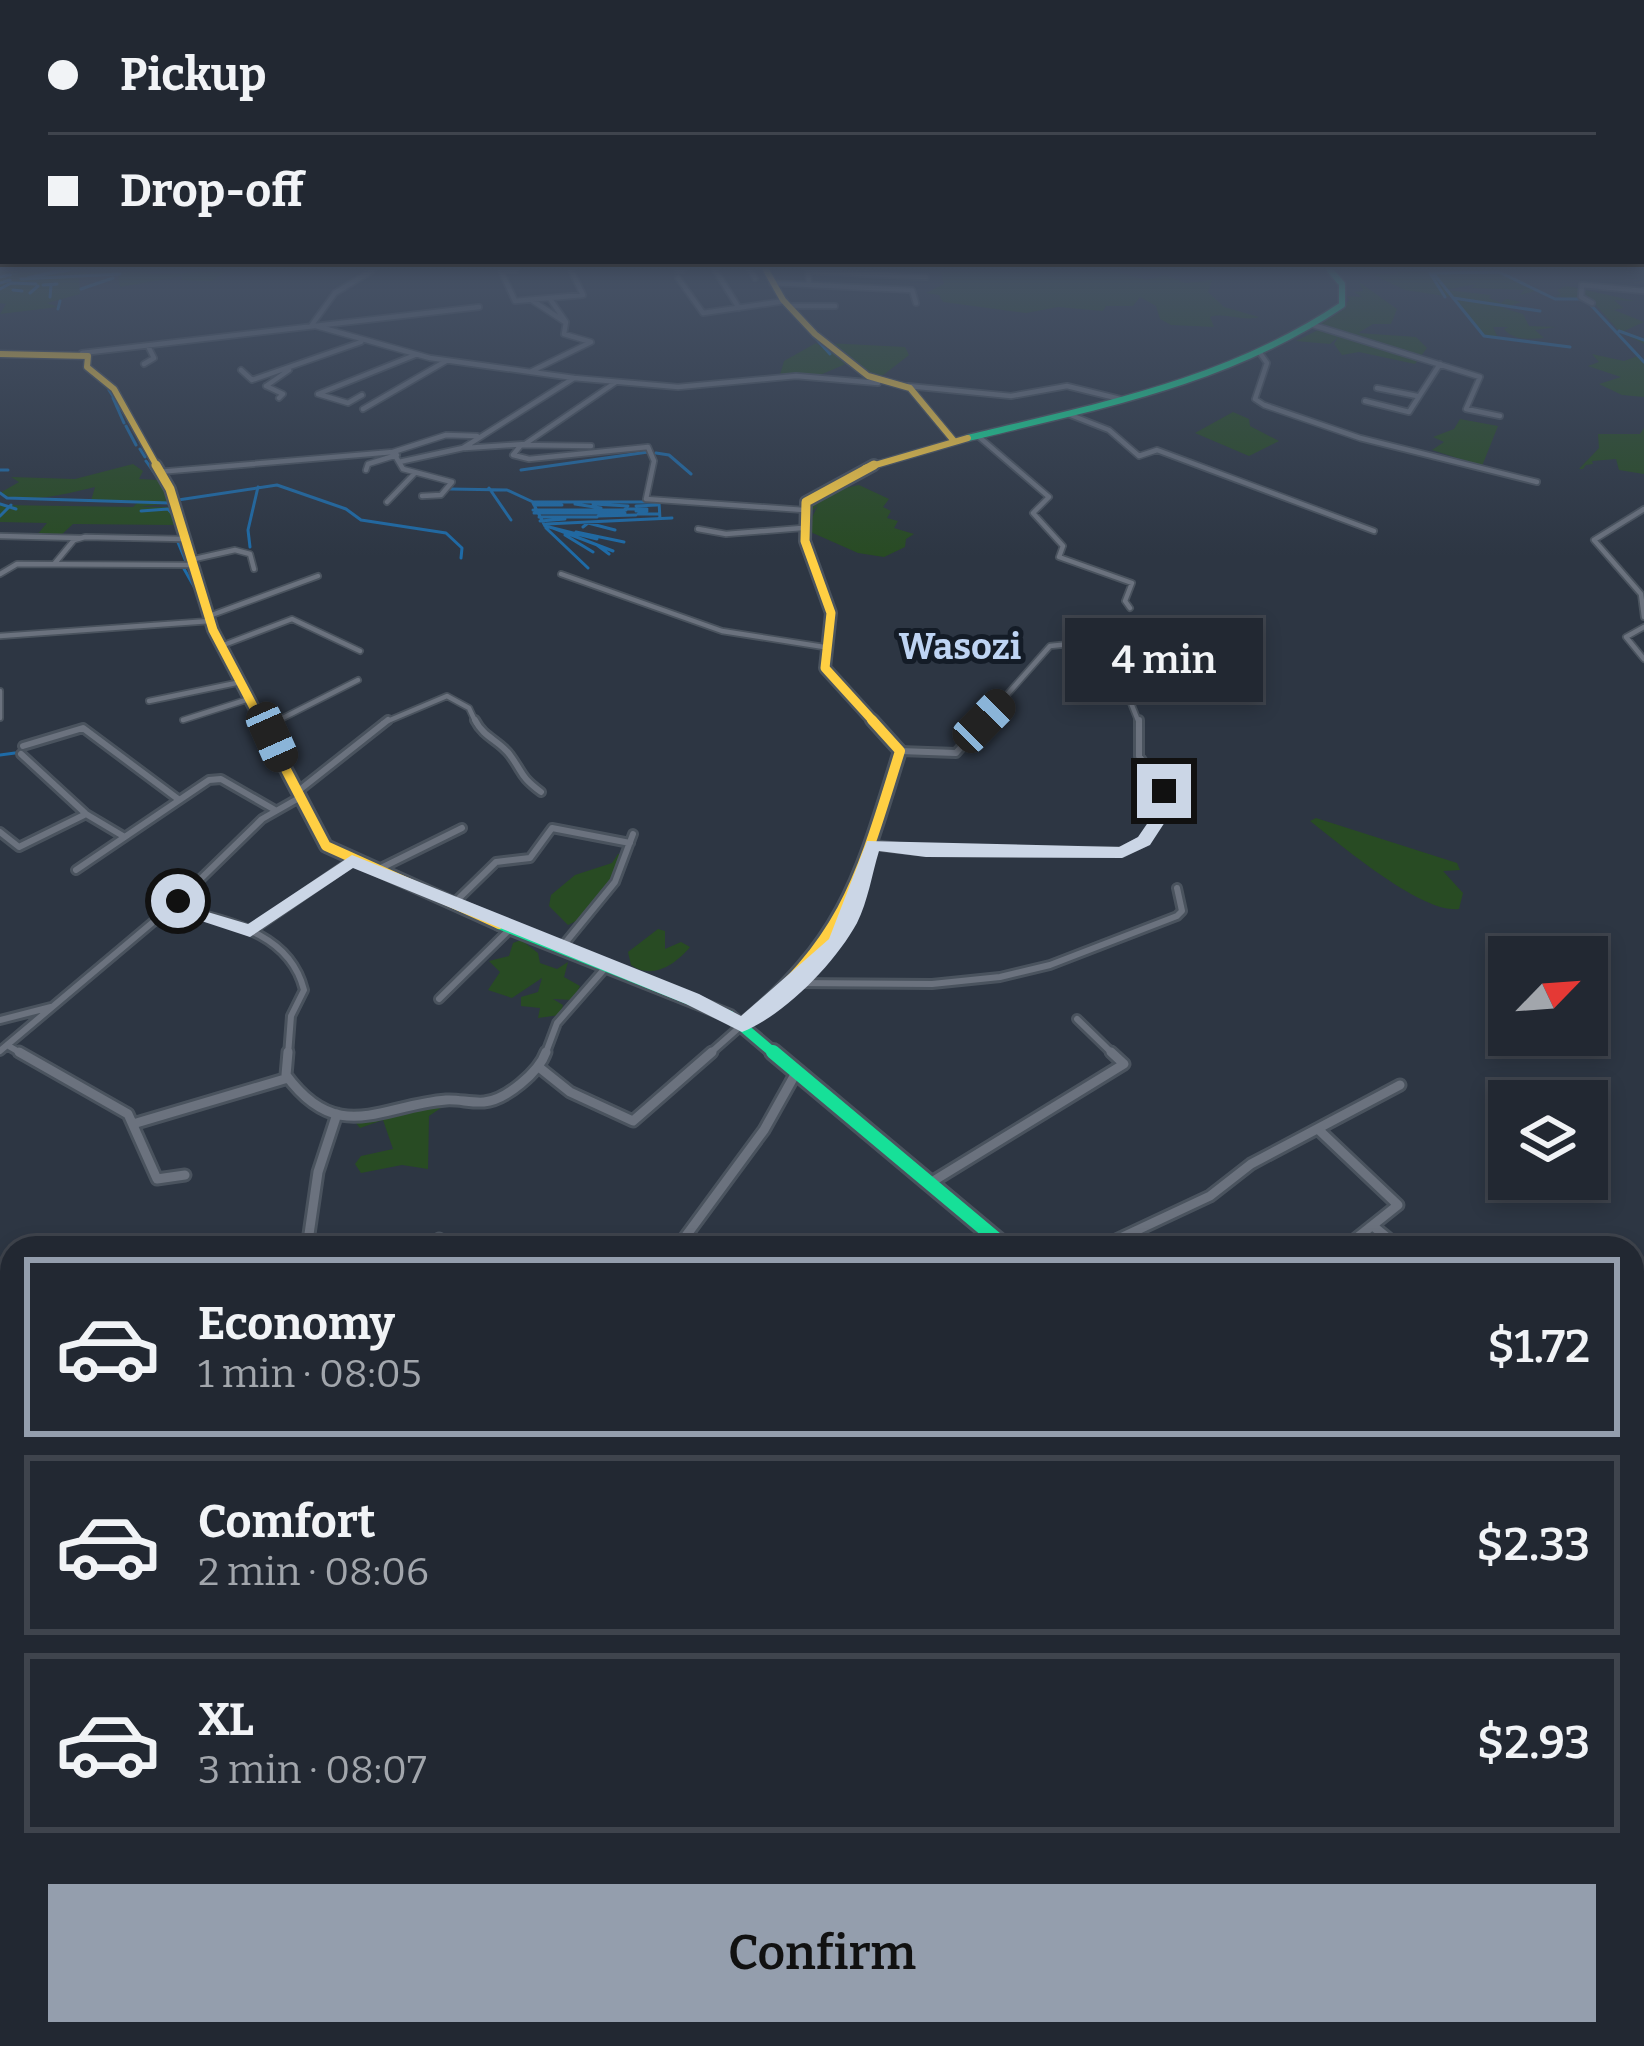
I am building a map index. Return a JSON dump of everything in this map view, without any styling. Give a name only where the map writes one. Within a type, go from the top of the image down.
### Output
[{"type":"street","points":[[87,365],[114,389],[174,497],[189,562],[220,646],[267,726],[326,846],[742,1025],[993,1236]]},
{"type":"street","points":[[241,370],[252,380],[298,365]]},
{"type":"street","points":[[362,395],[348,403],[318,394],[390,365]]},
{"type":"street","points":[[363,409],[437,365]]},
{"type":"street","points":[[485,365],[697,387],[808,376],[1011,396],[1067,386],[1120,399]]},
{"type":"street","points":[[532,372],[545,365]]},
{"type":"street","points":[[854,365],[878,382]]},
{"type":"street","points":[[1139,637],[1050,646],[956,753],[900,751],[831,678],[824,647],[831,610],[802,528],[804,510],[820,488],[954,441],[1067,414],[1222,365]]},
{"type":"street","points":[[1266,365],[1255,399],[1264,405],[1360,438],[1537,482]]},
{"type":"street","points":[[1365,401],[1406,412],[1439,365]]},
{"type":"street","points":[[1445,365],[1480,377],[1468,411],[1499,416]]},
{"type":"street","points":[[278,398],[283,394],[266,386],[290,373],[288,369]]},
{"type":"street","points":[[463,448],[574,378]]},
{"type":"street","points":[[617,382],[521,445],[514,458],[652,449],[646,499],[804,510]]},
{"type":"street","points":[[908,386],[954,441]]},
{"type":"street","points":[[1377,388],[1418,397]]},
{"type":"street","points":[[1067,414],[1109,430],[1139,456],[1157,450],[1374,531]]},
{"type":"street","points":[[366,470],[368,464],[446,435],[484,434]]},
{"type":"street","points":[[978,435],[992,455],[1049,497],[1034,513],[1063,546],[1059,557],[1132,583],[1125,601],[1130,608]]},
{"type":"street","points":[[158,472],[421,457],[463,448],[521,445],[620,449]]},
{"type":"street","points":[[399,455],[403,469],[452,483],[441,495],[422,496]]},
{"type":"street","points":[[992,455],[993,469]]},
{"type":"street","points":[[387,502],[406,478],[419,472]]},
{"type":"street","points":[[1644,509],[1594,540],[1641,594],[1644,616]]},
{"type":"street","points":[[698,529],[726,534],[802,528]]},
{"type":"street","points":[[0,536],[183,539]]},
{"type":"street","points":[[54,564],[76,539]]},
{"type":"street","points":[[5,567],[189,562],[242,550],[250,554],[254,569]]},
{"type":"street","points":[[561,574],[724,634],[824,647]]},
{"type":"street","points":[[0,636],[209,618],[319,576]]},
{"type":"street","points":[[220,646],[292,619],[360,651]]},
{"type":"street","points":[[1644,627],[1626,637],[1644,659]]},
{"type":"street","points":[[873,845],[1010,853],[1122,853],[1138,846],[1170,802],[1138,756],[1139,714],[1119,673],[1120,650],[1095,639]]},
{"type":"street","points":[[267,726],[358,680]]},
{"type":"street","points":[[149,701],[242,682]]},
{"type":"street","points":[[0,691],[1,718]]},
{"type":"street","points":[[185,1175],[164,1182],[158,1178],[128,1114],[4,1048],[171,908],[346,749],[422,704],[446,696],[469,708],[483,736],[509,753],[517,774],[541,792]]},
{"type":"street","points":[[183,720],[249,699]]},
{"type":"street","points":[[123,836],[86,814],[22,750],[83,728],[178,799]]},
{"type":"street","points":[[540,1068],[570,1092],[633,1121],[795,983],[836,943],[850,918],[900,751]]},
{"type":"street","points":[[76,870],[209,780],[221,779],[274,810]]},
{"type":"street","points":[[0,832],[19,847],[86,814]]},
{"type":"street","points":[[376,870],[463,828]]},
{"type":"street","points":[[452,904],[496,862],[530,858],[552,828],[632,838],[615,882],[561,949]]},
{"type":"street","points":[[250,931],[352,861]]},
{"type":"street","points":[[795,983],[932,984],[1020,973],[1177,916],[1182,911],[1177,888]]},
{"type":"street","points":[[171,908],[250,931],[285,951],[304,982],[289,1027],[288,1078],[302,1097],[337,1114],[374,1118],[444,1100],[486,1103],[540,1068],[557,1023],[608,966]]},
{"type":"street","points":[[439,1000],[510,929]]},
{"type":"street","points":[[0,1020],[55,1006]]},
{"type":"street","points":[[930,1183],[1122,1066],[1077,1018]]},
{"type":"street","points":[[686,1236],[764,1130],[798,1069]]},
{"type":"street","points":[[134,1124],[288,1078]]},
{"type":"street","points":[[1125,1236],[1210,1196],[1251,1164],[1400,1084]]},
{"type":"street","points":[[309,1236],[318,1172],[337,1114]]},
{"type":"street","points":[[1320,1131],[1399,1205],[1360,1236]]},
{"type":"street","points":[[1373,1226],[1385,1236]]},
{"type":"green space","points":[[783,365],[842,365],[820,375],[780,375]]},
{"type":"green space","points":[[852,365],[896,365],[877,380]]},
{"type":"green space","points":[[1644,365],[1644,397],[1622,395],[1599,384],[1621,377],[1588,366]]},
{"type":"green space","points":[[1233,412],[1279,441],[1249,456],[1195,433]]},
{"type":"green space","points":[[1460,419],[1498,426],[1482,466],[1432,450],[1444,442],[1433,437],[1454,429]]},
{"type":"green space","points":[[1644,428],[1644,474],[1619,470],[1616,459],[1592,461],[1579,469],[1599,448],[1598,434],[1640,434]]},
{"type":"green space","points":[[133,464],[143,471],[139,479],[159,480],[172,503],[139,507],[173,507],[176,525],[73,524],[59,537],[36,536],[47,523],[0,522],[0,505],[133,507],[139,501],[91,501],[95,487],[33,498],[0,493],[19,482],[11,477],[75,479]]},
{"type":"green space","points":[[859,485],[889,499],[883,507],[891,511],[887,518],[898,521],[894,528],[914,534],[906,539],[905,547],[884,557],[858,553],[806,530],[818,505],[804,520],[799,509],[811,494]]},
{"type":"green space","points":[[1316,818],[1457,863],[1460,870],[1443,871],[1463,893],[1459,909],[1443,908],[1404,890],[1310,821]]},
{"type":"green space","points":[[624,854],[602,895],[568,925],[549,906],[551,895],[575,875],[612,863]]},
{"type":"green space","points":[[658,929],[665,931],[665,949],[681,942],[690,947],[655,971],[631,965],[628,952]]},
{"type":"green space","points":[[521,940],[538,953],[540,963],[557,969],[568,962],[564,977],[580,986],[573,1000],[553,999],[563,1005],[560,1015],[538,1018],[540,1008],[521,1006],[521,997],[538,992],[542,978],[512,998],[488,990],[500,972],[489,961],[509,956],[513,943]]},
{"type":"green space","points":[[425,1099],[441,1108],[429,1116],[428,1169],[402,1165],[361,1173],[355,1164],[361,1156],[393,1149],[383,1120],[360,1128],[355,1122]]},
{"type":"waterway","points":[[109,390],[124,413]]},
{"type":"waterway","points":[[113,398],[124,423]]},
{"type":"waterway","points":[[126,426],[136,445]]},
{"type":"waterway","points":[[140,449],[145,457]]},
{"type":"waterway","points":[[521,470],[648,452]]},
{"type":"waterway","points":[[656,453],[669,455],[691,474]]},
{"type":"waterway","points":[[146,461],[165,488]]},
{"type":"waterway","points":[[0,470],[8,470]]},
{"type":"waterway","points":[[258,488],[277,485],[346,509],[361,520],[446,533],[462,548],[461,558]]},
{"type":"waterway","points":[[178,500],[258,488]]},
{"type":"waterway","points":[[250,547],[248,530],[258,488]]},
{"type":"waterway","points":[[450,489],[490,490]]},
{"type":"waterway","points":[[490,490],[507,490],[533,502],[659,502],[660,519]]},
{"type":"waterway","points":[[490,490],[511,520]]},
{"type":"waterway","points":[[0,493],[7,498],[170,503]]},
{"type":"waterway","points":[[0,504],[9,507]]},
{"type":"waterway","points":[[575,504],[601,508]]},
{"type":"waterway","points":[[593,504],[628,506]]},
{"type":"waterway","points":[[534,505],[562,505]]},
{"type":"waterway","points":[[534,505],[537,510]]},
{"type":"waterway","points":[[636,506],[657,505]]},
{"type":"waterway","points":[[0,516],[9,507]]},
{"type":"waterway","points":[[9,507],[16,509]]},
{"type":"waterway","points":[[141,511],[168,509],[175,517]]},
{"type":"waterway","points":[[625,509],[647,509]]},
{"type":"waterway","points":[[537,510],[626,510]]},
{"type":"waterway","points":[[636,511],[647,511]]},
{"type":"waterway","points":[[534,513],[538,513]]},
{"type":"waterway","points":[[538,513],[625,513]]},
{"type":"waterway","points":[[538,513],[540,517]]},
{"type":"waterway","points":[[638,514],[658,514]]},
{"type":"waterway","points":[[598,516],[636,515]]},
{"type":"waterway","points":[[540,517],[597,517]]},
{"type":"waterway","points":[[540,517],[542,521]]},
{"type":"waterway","points":[[660,519],[672,518]]},
{"type":"waterway","points":[[542,521],[565,519]]},
{"type":"waterway","points":[[546,524],[660,519]]},
{"type":"waterway","points":[[542,521],[553,528]]},
{"type":"waterway","points":[[583,527],[588,523],[615,530]]},
{"type":"waterway","points":[[546,528],[588,568]]},
{"type":"waterway","points":[[553,528],[597,539]]},
{"type":"waterway","points":[[553,528],[613,551]]},
{"type":"waterway","points":[[576,532],[624,542]]},
{"type":"waterway","points":[[565,535],[593,552]]},
{"type":"waterway","points":[[177,540],[187,564]]},
{"type":"waterway","points":[[597,545],[609,554]]},
{"type":"waterway","points":[[183,567],[196,590]]},
{"type":"waterway","points":[[197,593],[202,606]]},
{"type":"waterway","points":[[0,755],[15,753]]},
{"type":"traffic: fast","points":[[968,438],[1163,390],[1233,365]]},
{"type":"traffic: fast","points":[[499,924],[730,1016],[993,1236]]},
{"type":"traffic: slow","points":[[87,365],[114,389],[170,489],[213,630],[326,846],[499,924]]},
{"type":"traffic: slow","points":[[855,365],[868,376],[910,388],[954,441]]},
{"type":"traffic: slow","points":[[742,1025],[781,993],[832,933],[862,871],[900,751],[825,668],[831,613],[805,541],[806,502],[862,469],[968,438]]},
{"type":"district","name":"Wasozi","points":[[960,646]]},
{"type":"route","points":[[178,901],[171,908],[250,931],[352,861],[510,929],[693,999],[742,1025],[780,998],[836,943],[850,918],[873,845],[926,851],[1122,853],[1144,841],[1170,802],[1164,791]]}]
